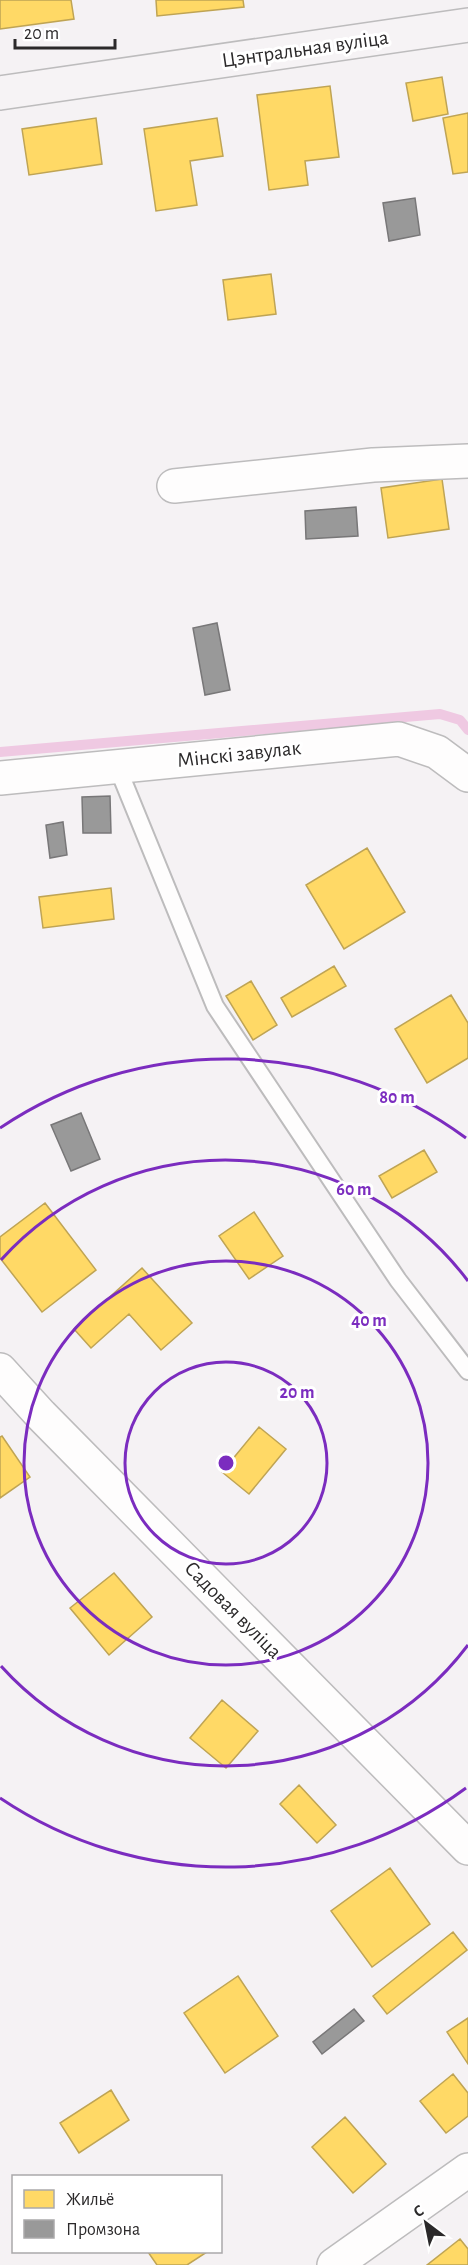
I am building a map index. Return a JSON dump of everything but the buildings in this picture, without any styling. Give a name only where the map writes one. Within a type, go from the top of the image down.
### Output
[{"type":"street","name":"Цэнтральная вуліца","points":[[0,93],[468,25]]},
{"type":"street","points":[[174,486],[373,465],[468,460]]},
{"type":"street","name":"Мінскі завулак","points":[[0,778],[399,739],[437,752],[468,775]]},
{"type":"street","name":"Садовая вуліца","points":[[0,1370],[41,1415],[468,1848]]},
{"type":"street","points":[[334,2265],[468,2170]]},
{"type":"lane","points":[[117,766],[215,1006],[398,1280],[468,1371]]},
{"type":"waterway","points":[[0,752],[440,714],[460,720],[468,730]]}]
